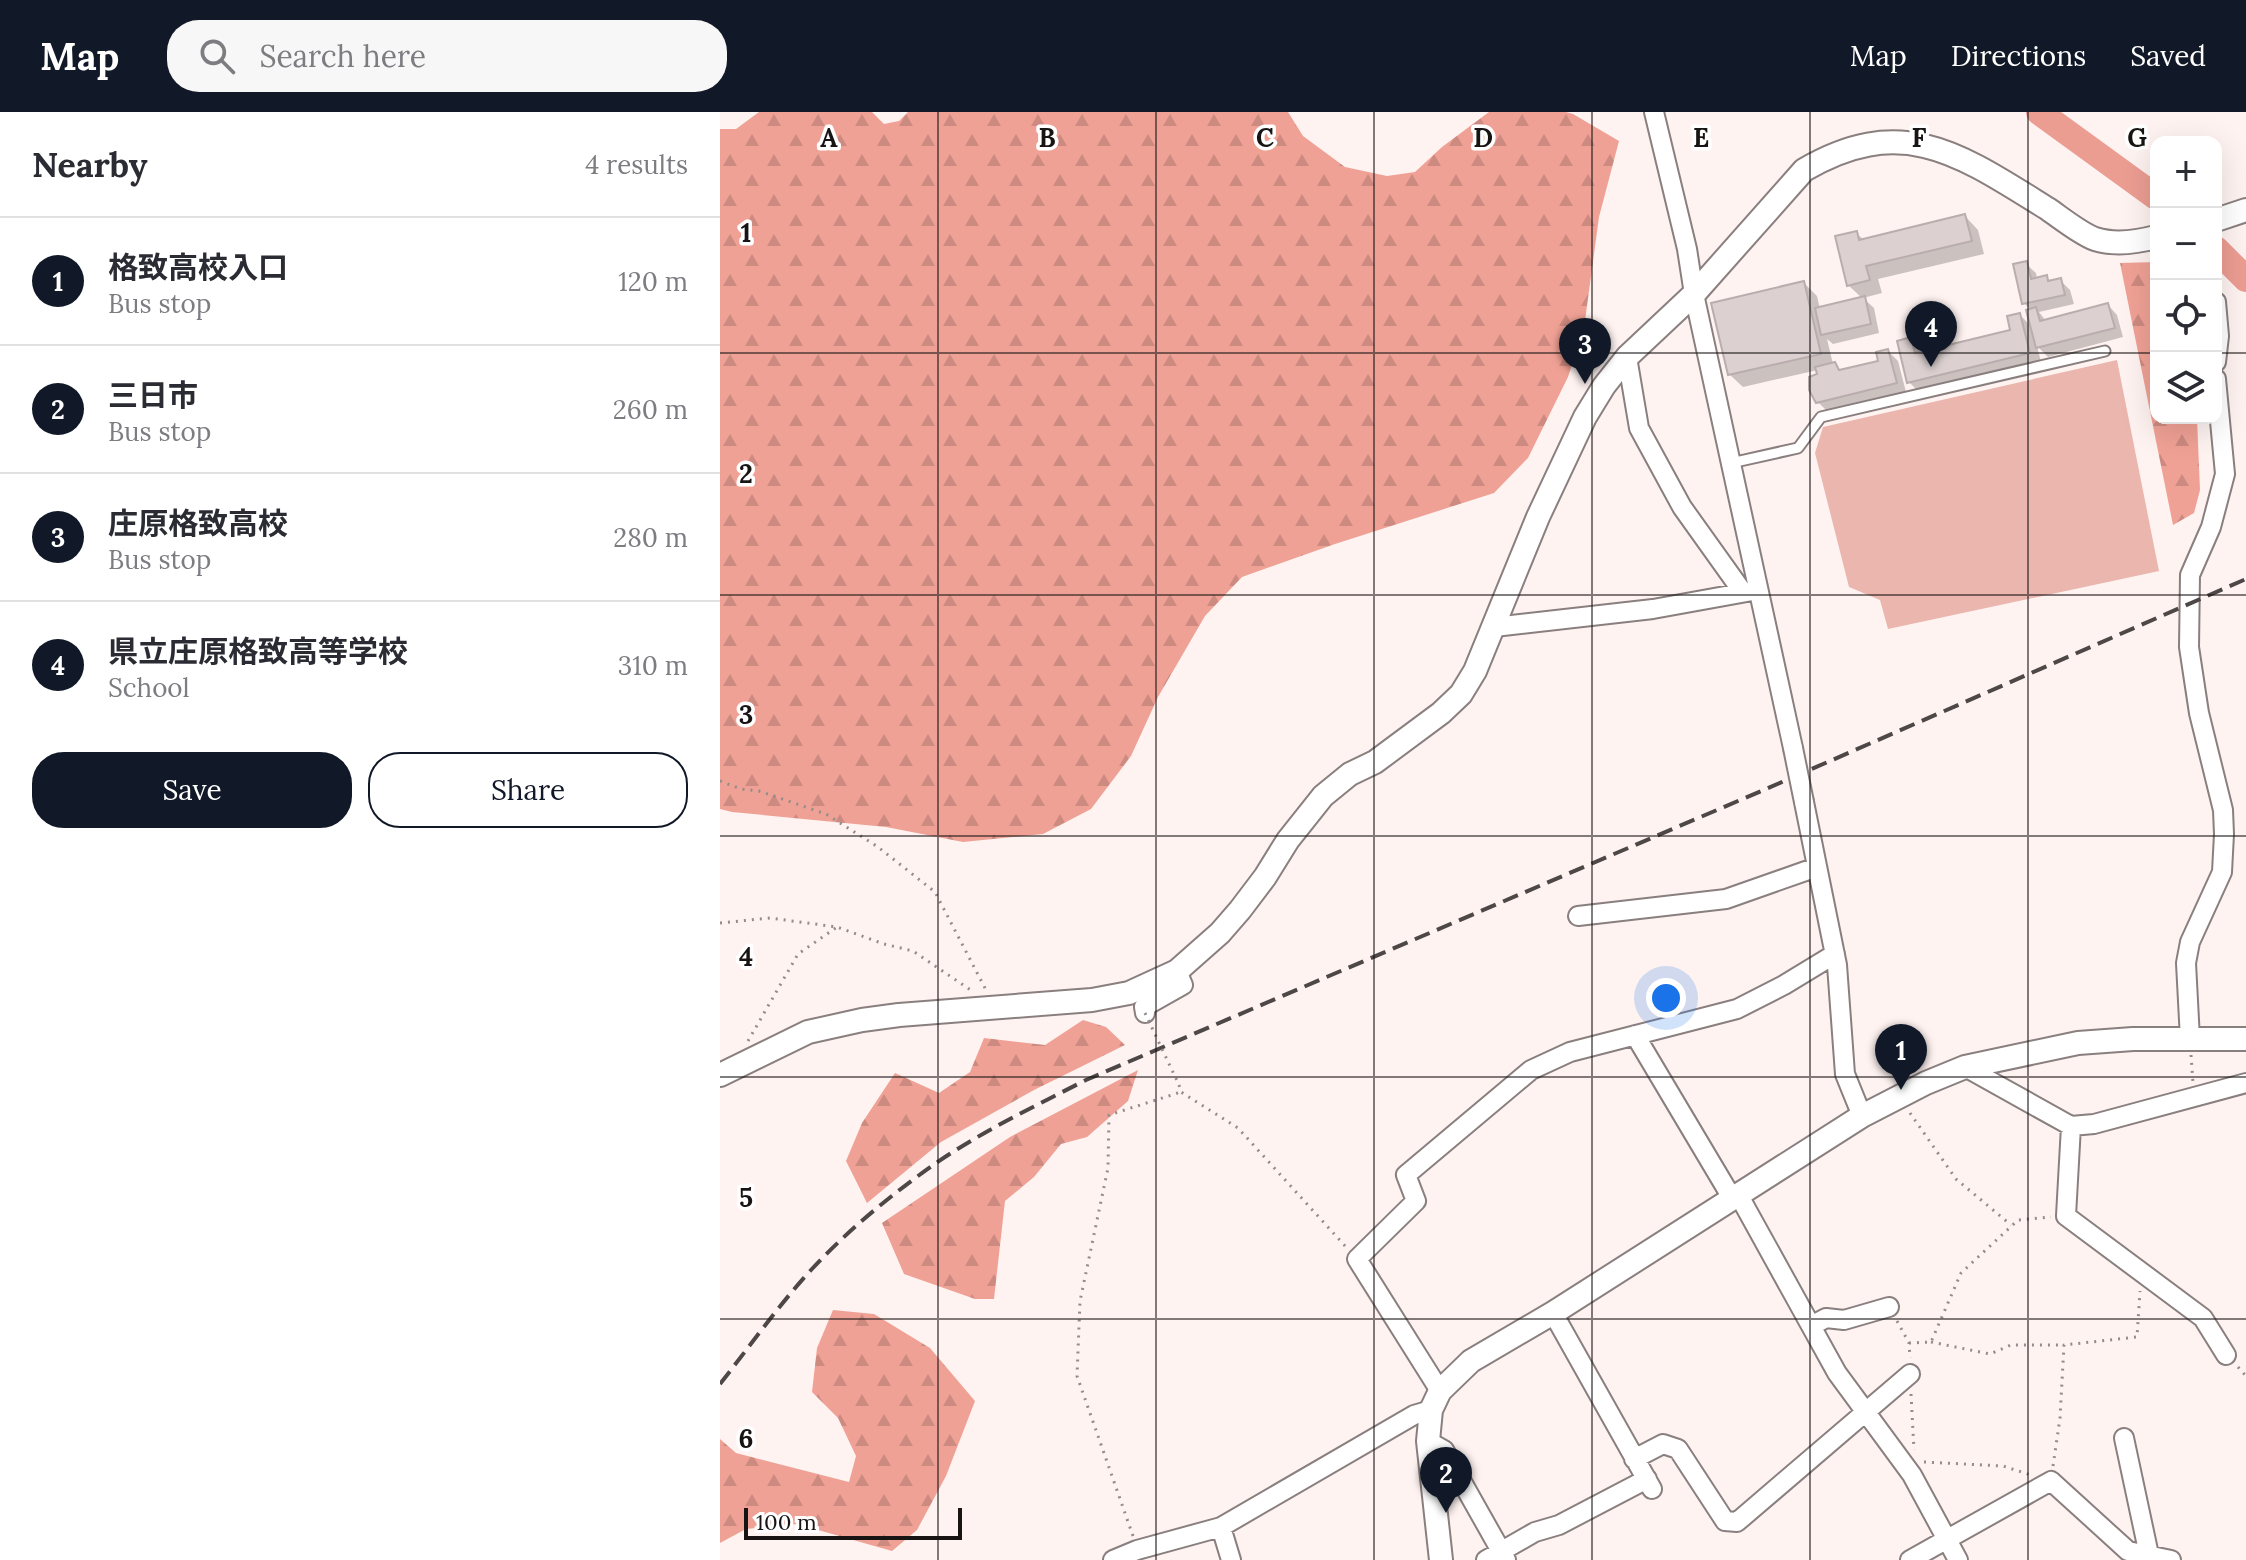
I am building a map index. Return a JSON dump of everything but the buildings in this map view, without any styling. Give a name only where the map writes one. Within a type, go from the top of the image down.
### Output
[{"type":"street","points":[[1654,112],[1687,249],[1731,463],[1750,590],[1793,748],[1835,954],[1845,1074],[1862,1116]]},
{"type":"street","points":[[720,1075],[808,1032],[862,1020],[1092,1000],[1129,993],[1177,971],[1220,933],[1240,910],[1323,796],[1350,774],[1375,762],[1430,722],[1461,694],[1475,671],[1538,517],[1585,417],[1604,386],[1627,357],[1694,294],[1804,170],[1824,155],[1863,140],[1896,134],[1923,138],[1952,149],[2095,239],[2131,242],[2150,240]]},
{"type":"street","points":[[2222,218],[2246,210]]},
{"type":"street","points":[[1627,357],[1639,428],[1682,507],[1750,590]]},
{"type":"street","points":[[2190,1039],[2186,963],[2190,942],[2222,872],[2224,834],[2223,810],[2199,713],[2189,647],[2190,575],[2211,527],[2225,474],[2220,424]]},
{"type":"street","points":[[1494,627],[1653,609],[1750,590]]},
{"type":"street","points":[[1578,916],[1726,899],[1817,867]]},
{"type":"street","points":[[1441,1560],[1428,1441],[1436,1401],[1357,1259],[1416,1201],[1406,1175],[1531,1070],[1570,1052],[1737,1009],[1835,954]]},
{"type":"street","points":[[1145,1013],[1144,1007],[1183,985],[1177,971]]},
{"type":"street","points":[[1635,1035],[1735,1196],[1837,1373],[1912,1475],[1958,1560]]},
{"type":"street","points":[[1113,1560],[1137,1550],[1221,1527],[1414,1415],[1436,1401],[1471,1361],[1553,1313],[1862,1116],[1926,1083],[1965,1067],[2078,1043],[2133,1039],[2246,1039]]},
{"type":"street","points":[[1965,1067],[2071,1126],[2094,1124],[2246,1083]]},
{"type":"street","points":[[2071,1126],[2066,1216],[2203,1318],[2226,1355]]},
{"type":"street","points":[[1811,1326],[1826,1318],[1844,1320],[1889,1307]]},
{"type":"street","points":[[1428,1441],[1444,1450],[1497,1557],[1535,1532],[1559,1525],[1650,1484],[1553,1313]]},
{"type":"street","points":[[1634,1459],[1663,1444],[1678,1449],[1725,1521],[1737,1522],[1910,1374]]},
{"type":"street","points":[[2124,1438],[2149,1555]]},
{"type":"street","points":[[1910,1560],[2051,1481],[2128,1551],[2171,1560]]},
{"type":"street","points":[[1221,1527],[1231,1560]]},
{"type":"lane","points":[[1731,463],[1798,448],[1821,417],[2105,351]]},
{"type":"path","points":[[720,781],[826,814],[878,847],[935,892],[995,1007]]},
{"type":"path","points":[[720,923],[770,918],[837,927],[913,951],[971,991]]},
{"type":"path","points":[[743,1049],[798,954],[837,927]]},
{"type":"path","points":[[1145,1013],[1181,1092],[1238,1128],[1357,1259]]},
{"type":"path","points":[[2190,1039],[2193,1097]]},
{"type":"path","points":[[1137,1550],[1077,1376],[1080,1301],[1108,1168],[1109,1115],[1181,1092]]},
{"type":"path","points":[[1898,1097],[1956,1179],[2012,1226]]},
{"type":"path","points":[[1931,1342],[1961,1273],[2018,1220],[2066,1216]]},
{"type":"path","points":[[1909,1343],[1931,1342],[1990,1354],[2011,1345],[2064,1345],[2137,1337],[2141,1271]]},
{"type":"path","points":[[1915,1462],[2003,1466],[2051,1481],[2060,1418],[2064,1345]]},
{"type":"green space","points":[[759,112],[872,112],[884,124],[899,121],[908,112],[1288,112],[1303,136],[1345,167],[1387,176],[1415,172],[1442,147],[1489,112],[1566,112],[1619,141],[1599,217],[1584,328],[1568,377],[1528,458],[1494,493],[1242,577],[1205,616],[1158,697],[1131,756],[1091,809],[1043,834],[963,842],[886,827],[720,809],[720,129],[736,129]]},
{"type":"green space","points":[[2150,262],[2150,411],[2120,263]]},
{"type":"green space","points":[[2153,424],[2197,424],[2200,490],[2194,513],[2173,525]]},
{"type":"green space","points":[[1083,1020],[1106,1027],[1125,1045],[1034,1090],[941,1142],[867,1203],[846,1161],[862,1123],[895,1073],[939,1093],[970,1072],[984,1038],[1045,1045]]},
{"type":"green space","points":[[1138,1070],[1128,1101],[1087,1137],[1061,1144],[1034,1177],[1005,1201],[994,1299],[975,1299],[904,1274],[882,1223],[1010,1137]]},
{"type":"green space","points":[[833,1310],[874,1314],[930,1348],[975,1401],[946,1476],[917,1530],[892,1551],[797,1524],[746,1529],[720,1543],[720,1439],[736,1453],[849,1482],[856,1456],[838,1418],[812,1392],[817,1348]]},
{"type":"shaded area","points":[[2117,360],[2159,571],[1888,629],[1880,600],[1849,587],[1815,453],[1823,427]]},
{"type":"waterway","points":[[2039,112],[2150,193]]},
{"type":"waterway","points":[[2222,255],[2246,279]]},
{"type":"railway","points":[[720,1384],[799,1284],[855,1227],[936,1163],[1010,1119],[1086,1080],[1766,789],[2246,579]]},
{"type":"place","name":"県立庄原格致高等学校","points":[[1931,367]]},
{"type":"place","name":"庄原格致高校","points":[[1585,384]]},
{"type":"place","name":"格致高校入口","points":[[1901,1090]]},
{"type":"place","name":"三日市","points":[[1446,1513]]}]
